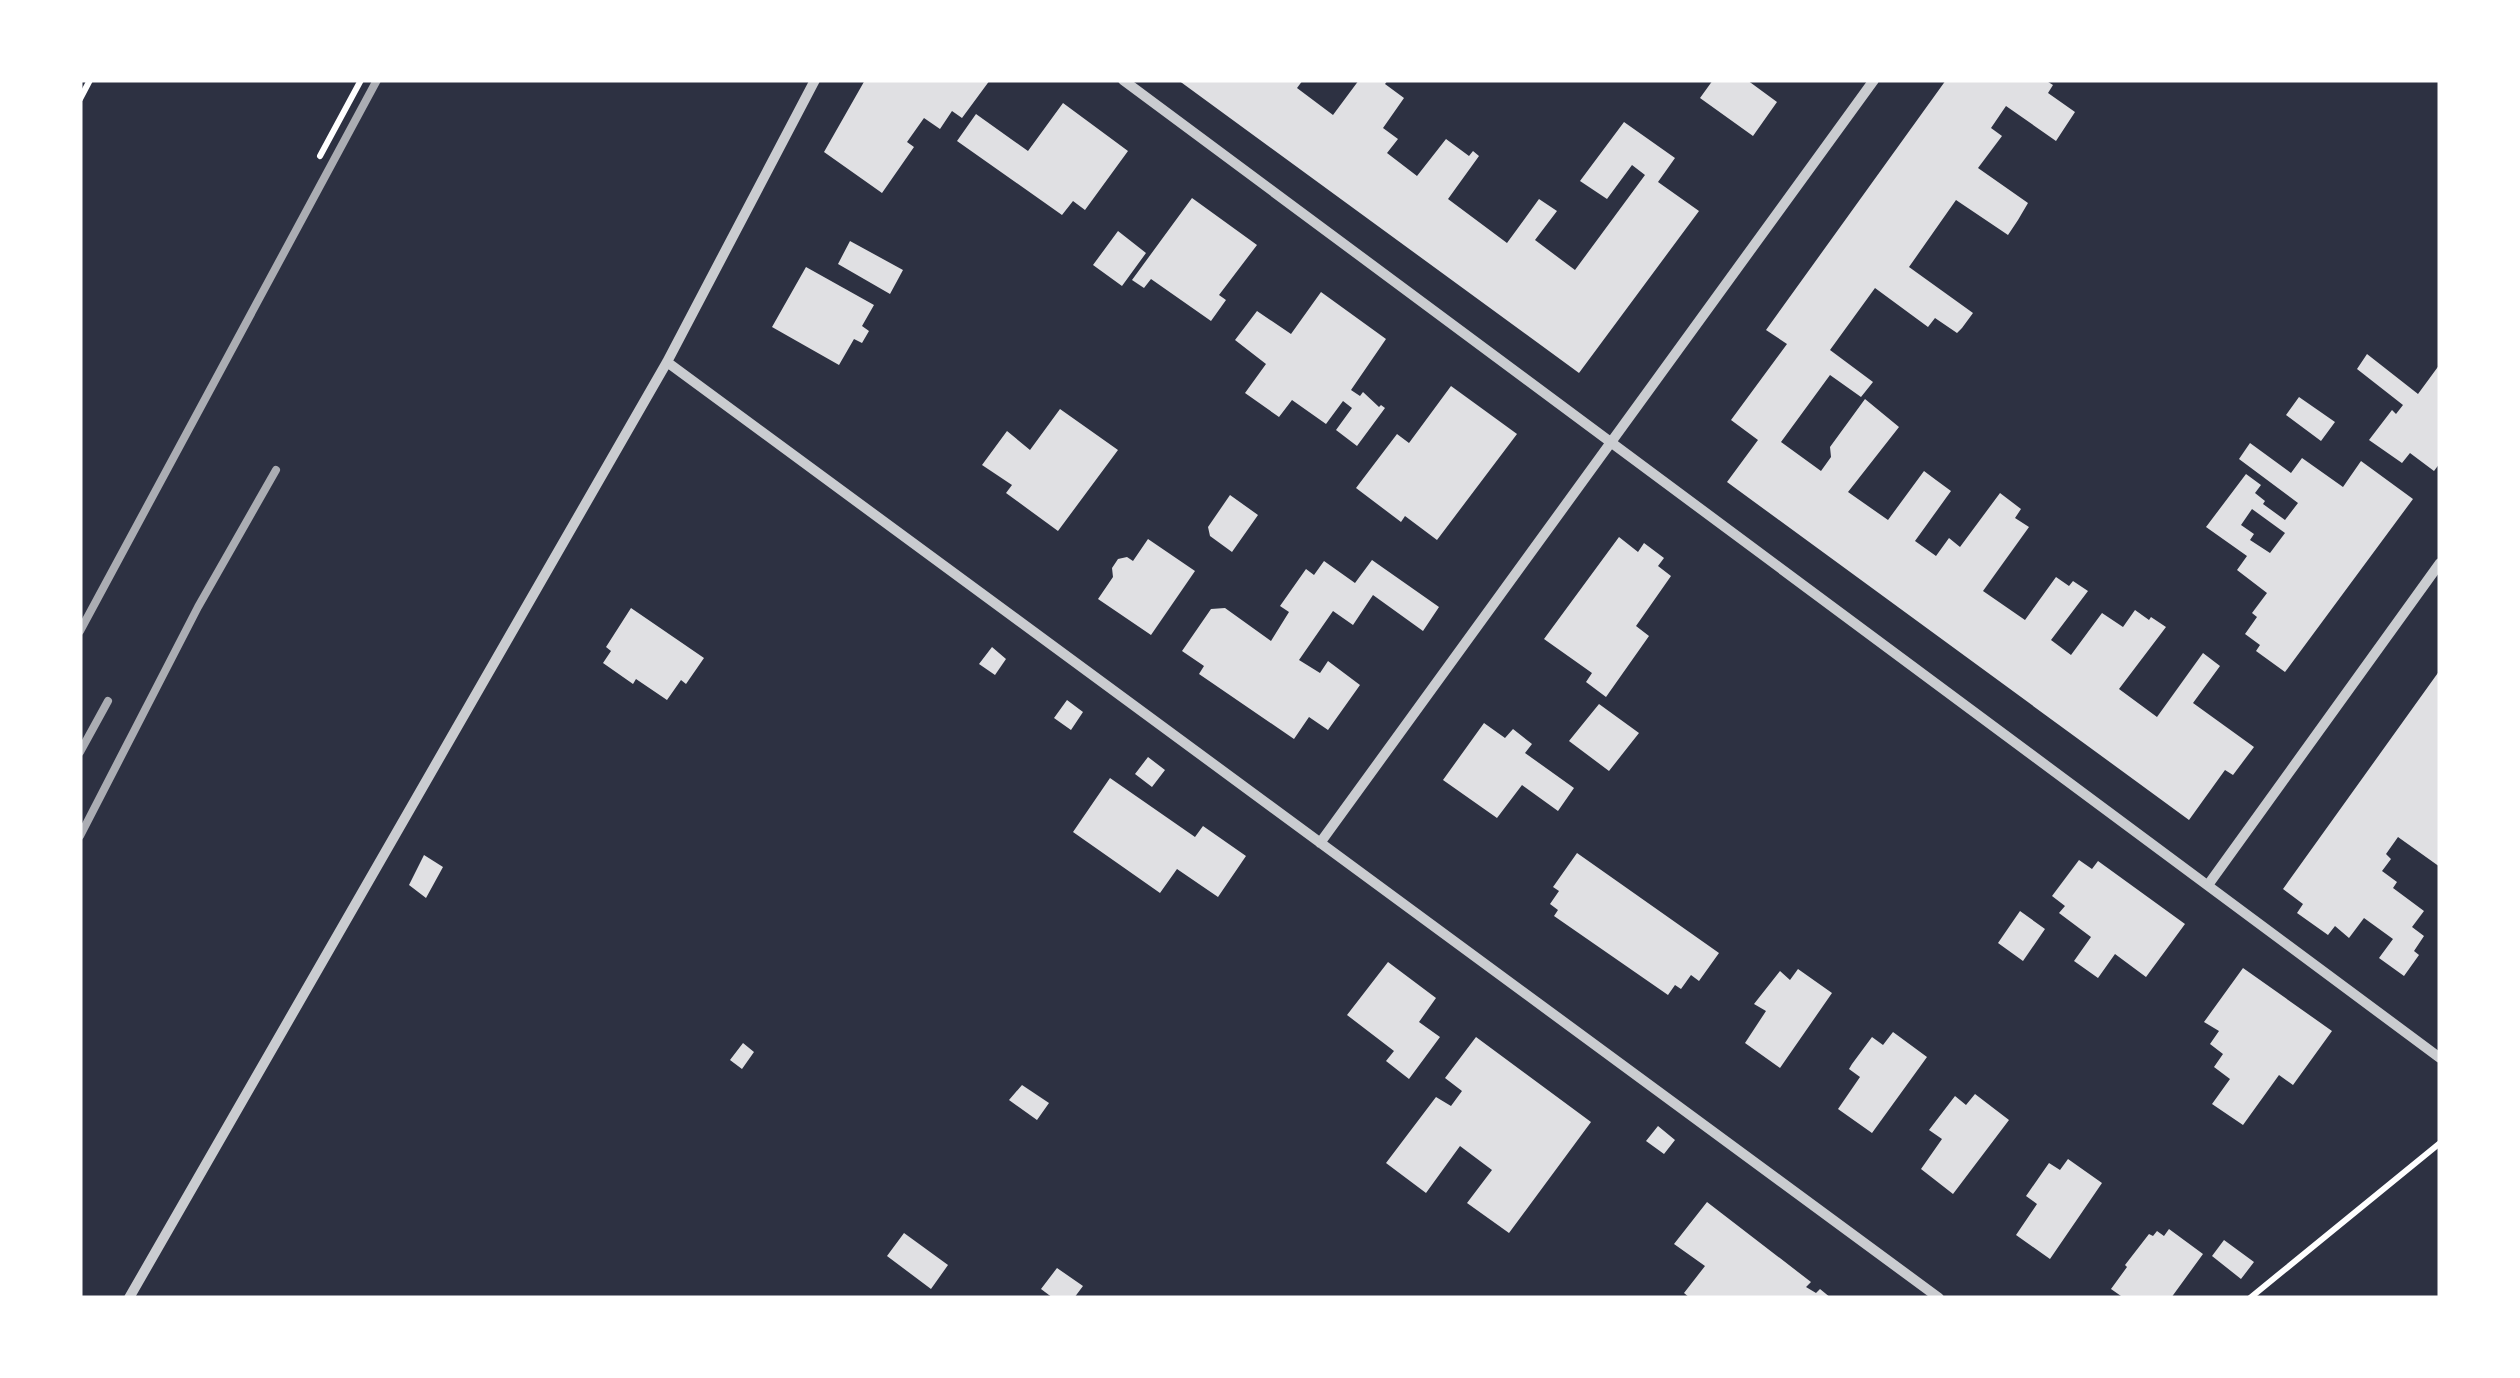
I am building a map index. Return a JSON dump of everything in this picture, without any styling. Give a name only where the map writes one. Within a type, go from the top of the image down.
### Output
[{"type":"street","points":[[129,1298],[667,362],[815,80]]},
{"type":"street","points":[[1123,80],[2440,1058]]},
{"type":"street","points":[[1320,843],[1874,80]]},
{"type":"street","points":[[667,362],[1939,1298]]},
{"type":"street","points":[[2208,885],[2440,563]]},
{"type":"path","points":[[80,99],[90,80]]},
{"type":"path","points":[[320,156],[360,80]]},
{"type":"path","points":[[2250,1298],[2440,1142]]},
{"type":"building","points":[[865,80],[990,80],[962,118],[952,111],[940,129],[924,118],[907,142],[914,147],[882,193],[824,152]]},
{"type":"building","points":[[1178,80],[1303,80],[1297,88],[1333,115],[1359,80],[1388,80],[1385,84],[1404,98],[1383,128],[1398,139],[1387,153],[1417,176],[1446,139],[1469,156],[1473,151],[1479,156],[1448,199],[1507,243],[1539,199],[1557,211],[1535,240],[1575,270],[1645,175],[1632,165],[1607,199],[1580,181],[1624,122],[1675,158],[1658,182],[1699,211],[1579,373]]},
{"type":"building","points":[[1713,80],[1747,80],[1777,102],[1753,136],[1700,98]]},
{"type":"building","points":[[1946,80],[2045,80],[2053,85],[2048,93],[2075,112],[2056,141],[2006,106],[1991,128],[2002,136],[1978,168],[2028,203],[2018,220],[2008,235],[1956,200],[1909,267],[1973,313],[1962,328],[1957,333],[1935,318],[1928,327],[1875,288],[1830,350],[1873,382],[1861,397],[1830,375],[1781,442],[1821,471],[1831,457],[1830,447],[1865,399],[1899,427],[1848,492],[1888,520],[1924,471],[1951,491],[1915,541],[1936,556],[1949,538],[1960,547],[2000,493],[2021,509],[2015,518],[2029,527],[1983,591],[2025,620],[2056,577],[2069,586],[2073,581],[2088,591],[2051,640],[2071,655],[2102,613],[2123,627],[2135,610],[2166,627],[2119,689],[2157,717],[2203,653],[2220,666],[2193,703],[2254,747],[2233,775],[2225,770],[2189,820],[1727,482],[1758,440],[1731,420],[1787,344],[1766,330]]},
{"type":"building","points":[[1063,103],[1128,151],[1085,210],[1073,201],[1062,215],[957,141],[976,114],[1028,151]]},
{"type":"building","points":[[1192,198],[1257,245],[1219,295],[1226,300],[1211,321],[1151,279],[1144,288],[1132,280]]},
{"type":"building","points":[[1118,231],[1146,253],[1122,286],[1093,265]]},
{"type":"building","points":[[850,241],[903,270],[890,294],[838,264]]},
{"type":"building","points":[[806,267],[874,305],[862,326],[869,331],[862,343],[854,339],[839,365],[772,327]]},
{"type":"building","points":[[1321,292],[1386,339],[1351,390],[1360,396],[1363,392],[1385,408],[1357,446],[1336,430],[1352,408],[1343,401],[1326,424],[1292,400],[1279,417],[1245,393],[1266,364],[1235,340],[1257,311],[1291,334]]},
{"type":"building","points":[[2367,354],[2418,394],[2440,364],[2440,463],[2434,471],[2410,453],[2402,463],[2369,440],[2392,410],[2396,414],[2403,405],[2357,369]]},
{"type":"building","points":[[1451,386],[1517,434],[1437,540],[1405,516],[1401,522],[1356,488],[1397,434],[1409,443]]},
{"type":"building","points":[[2299,397],[2335,422],[2321,441],[2286,415]]},
{"type":"building","points":[[1060,409],[1118,450],[1058,531],[1006,493],[1012,485],[982,465],[1007,431],[1030,450]]},
{"type":"building","points":[[2250,443],[2291,473],[2302,458],[2343,487],[2361,461],[2413,499],[2285,672],[2256,651],[2260,645],[2245,634],[2257,617],[2252,613],[2267,593],[2237,570],[2247,556],[2206,527],[2246,474],[2261,485],[2255,493],[2265,501],[2263,504],[2285,520],[2298,503],[2239,459]],"holes":[[[2252,509],[2285,533],[2270,553],[2250,540],[2254,534],[2241,525]]]},
{"type":"building","points":[[1230,495],[1258,515],[1232,552],[1210,536],[1208,527]]},
{"type":"building","points":[[1619,537],[1638,552],[1644,543],[1664,558],[1658,566],[1671,576],[1636,626],[1649,636],[1606,697],[1586,682],[1592,673],[1544,639]]},
{"type":"building","points":[[1148,539],[1195,571],[1151,635],[1098,599],[1113,577],[1112,568],[1118,559],[1127,557],[1133,561]]},
{"type":"building","points":[[1372,560],[1439,607],[1423,631],[1373,595],[1353,625],[1333,611],[1299,660],[1320,673],[1328,661],[1360,685],[1328,730],[1309,717],[1294,739],[1199,674],[1204,666],[1182,651],[1211,609],[1225,608],[1271,641],[1289,612],[1280,606],[1306,569],[1314,575],[1324,561],[1355,583]]},
{"type":"building","points":[[631,608],[704,658],[686,684],[681,680],[667,700],[636,679],[633,684],[603,663],[611,651],[606,647]]},
{"type":"building","points":[[992,647],[1006,659],[995,675],[979,664]]},
{"type":"building","points":[[2440,670],[2440,867],[2398,837],[2386,854],[2391,859],[2382,871],[2397,882],[2393,888],[2424,911],[2412,927],[2424,936],[2414,951],[2419,955],[2404,976],[2379,958],[2393,939],[2364,918],[2349,938],[2335,926],[2328,935],[2297,913],[2303,904],[2283,889]]},
{"type":"building","points":[[1067,700],[1083,712],[1071,730],[1054,718]]},
{"type":"building","points":[[1599,704],[1639,733],[1609,771],[1569,741]]},
{"type":"building","points":[[1484,723],[1505,738],[1513,729],[1532,744],[1525,753],[1574,788],[1558,811],[1522,785],[1497,818],[1443,780]]},
{"type":"building","points":[[1148,757],[1165,770],[1152,787],[1135,774]]},
{"type":"building","points":[[1110,778],[1195,837],[1203,826],[1246,856],[1218,897],[1177,869],[1160,893],[1073,832]]},
{"type":"building","points":[[1577,853],[1719,953],[1699,981],[1691,975],[1681,989],[1675,985],[1668,995],[1554,916],[1558,910],[1550,904],[1559,891],[1553,887]]},
{"type":"building","points":[[424,855],[443,867],[426,898],[409,885]]},
{"type":"building","points":[[2079,860],[2092,869],[2098,861],[2185,924],[2146,977],[2115,954],[2098,978],[2074,961],[2091,937],[2059,913],[2065,906],[2052,896]]},
{"type":"building","points":[[2020,911],[2045,929],[2023,961],[1998,943]]},
{"type":"building","points":[[1388,962],[1436,998],[1419,1022],[1440,1037],[1409,1079],[1386,1061],[1394,1051],[1347,1015]]},
{"type":"building","points":[[2243,968],[2332,1031],[2293,1085],[2279,1075],[2243,1125],[2212,1104],[2230,1079],[2214,1067],[2223,1054],[2210,1044],[2219,1031],[2204,1022]]},
{"type":"building","points":[[1798,969],[1832,993],[1780,1068],[1745,1043],[1766,1011],[1754,1004],[1780,971],[1790,980]]},
{"type":"building","points":[[1893,1032],[1927,1057],[1872,1133],[1838,1109],[1860,1077],[1849,1069],[1852,1064],[1872,1037],[1883,1045]]},
{"type":"building","points":[[1476,1037],[1591,1122],[1509,1233],[1467,1203],[1492,1170],[1460,1146],[1426,1193],[1386,1163],[1436,1097],[1451,1106],[1462,1091],[1445,1078]]},
{"type":"building","points":[[743,1043],[754,1052],[742,1069],[730,1060]]},
{"type":"building","points":[[1022,1085],[1049,1103],[1037,1120],[1009,1100]]},
{"type":"building","points":[[1975,1094],[2009,1120],[1953,1194],[1921,1169],[1942,1139],[1929,1130],[1955,1096],[1966,1105]]},
{"type":"building","points":[[1658,1126],[1675,1140],[1664,1154],[1646,1141]]},
{"type":"building","points":[[2068,1159],[2102,1183],[2050,1259],[2016,1235],[2037,1204],[2026,1196],[2049,1163],[2060,1170]]},
{"type":"building","points":[[1707,1202],[1811,1282],[1806,1287],[1816,1293],[1820,1289],[1831,1298],[1690,1298],[1684,1293],[1705,1266],[1674,1244]]},
{"type":"building","points":[[2169,1229],[2203,1254],[2171,1298],[2119,1298],[2111,1289],[2125,1265],[2149,1234],[2153,1236],[2157,1231],[2164,1236]]},
{"type":"building","points":[[904,1233],[948,1265],[931,1289],[887,1256]]},
{"type":"building","points":[[2224,1240],[2254,1262],[2241,1279],[2212,1256]]},
{"type":"building","points":[[1057,1268],[1083,1286],[1074,1298],[1053,1298],[1041,1289]]},
{"type":"railway","points":[[80,631],[377,80]]},
{"type":"railway","points":[[80,836],[198,607],[276,470]]},
{"type":"railway","points":[[80,752],[108,701]]}]
